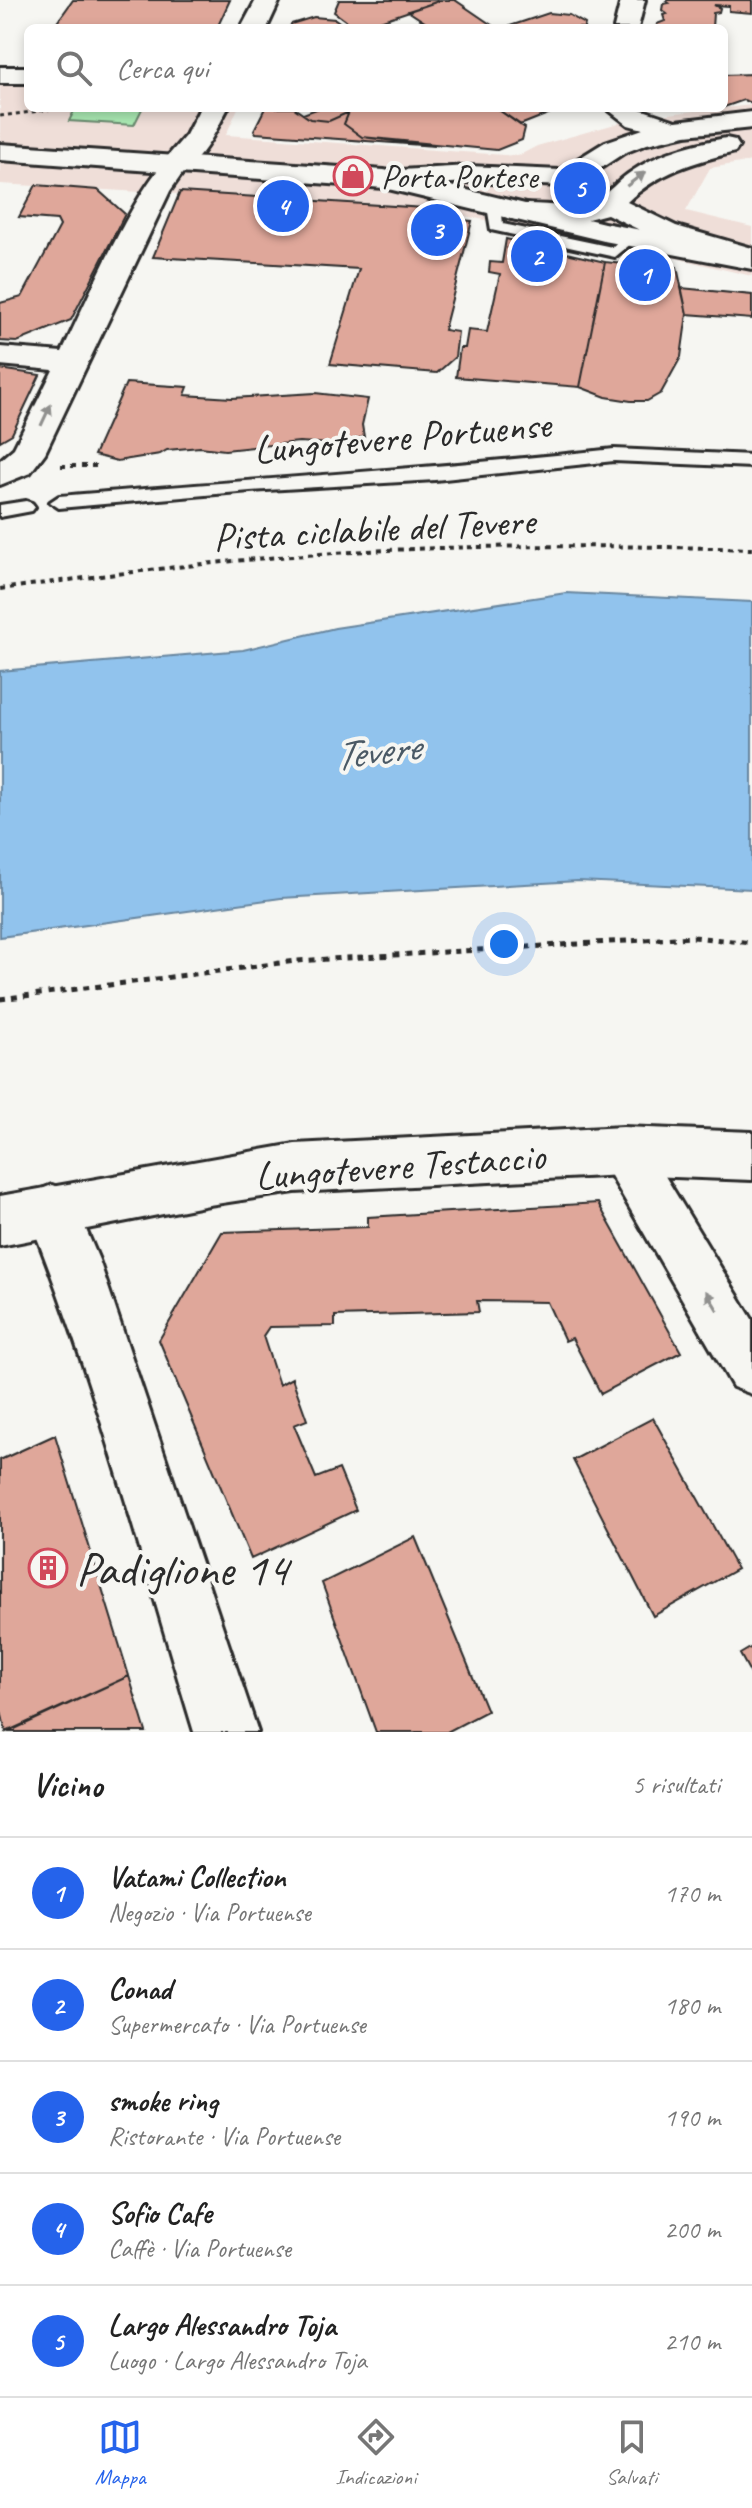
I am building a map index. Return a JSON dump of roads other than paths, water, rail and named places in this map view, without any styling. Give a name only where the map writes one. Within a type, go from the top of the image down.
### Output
[{"type":"main road","points":[[256,24],[268,0]]},
{"type":"main road","points":[[175,164],[198,138],[212,112]]},
{"type":"main road","points":[[0,152],[384,179],[630,238],[752,258]]},
{"type":"main road","name":"Lungotevere Testaccio","points":[[26,1216],[295,1168],[623,1151],[752,1156]]},
{"type":"main road","points":[[26,1216],[73,1260],[226,1732]]},
{"type":"street","points":[[627,24],[633,0]]},
{"type":"street","points":[[0,75],[24,75]]},
{"type":"street","points":[[595,158],[607,112]]},
{"type":"street","points":[[626,112],[637,119],[675,129],[695,151]]},
{"type":"street","points":[[384,179],[468,174],[567,177],[624,143],[675,129],[752,120]]},
{"type":"street","points":[[506,209],[580,213],[609,204],[648,171],[695,151],[752,144]]},
{"type":"street","points":[[0,474],[18,465],[28,453],[156,190],[175,164]]},
{"type":"street","points":[[525,177],[566,187],[666,232],[752,258]]},
{"type":"street","points":[[0,356],[71,362]]},
{"type":"street","points":[[623,1151],[752,1368]]},
{"type":"lane","name":"Lungotevere Portuense","points":[[59,502],[250,485],[435,474],[614,455],[752,461]]},
{"type":"lane","points":[[0,511],[26,507]]},
{"type":"water","name":"Tevere","points":[[566,593],[752,602],[752,889],[578,881],[281,898],[0,937],[0,671],[243,650],[335,628]]},
{"type":"place","name":"Porta Portese","points":[[353,176]]},
{"type":"place","name":"Largo Alessandro Toja","points":[[580,188]]},
{"type":"place","name":"Sofio Cafe","points":[[283,206]]},
{"type":"place","name":"smoke ring","points":[[437,230]]},
{"type":"place","name":"Conad","points":[[537,256]]},
{"type":"place","name":"Vatami Collection","points":[[645,275]]},
{"type":"place","name":"Padiglione 14","points":[[48,1568]]}]
